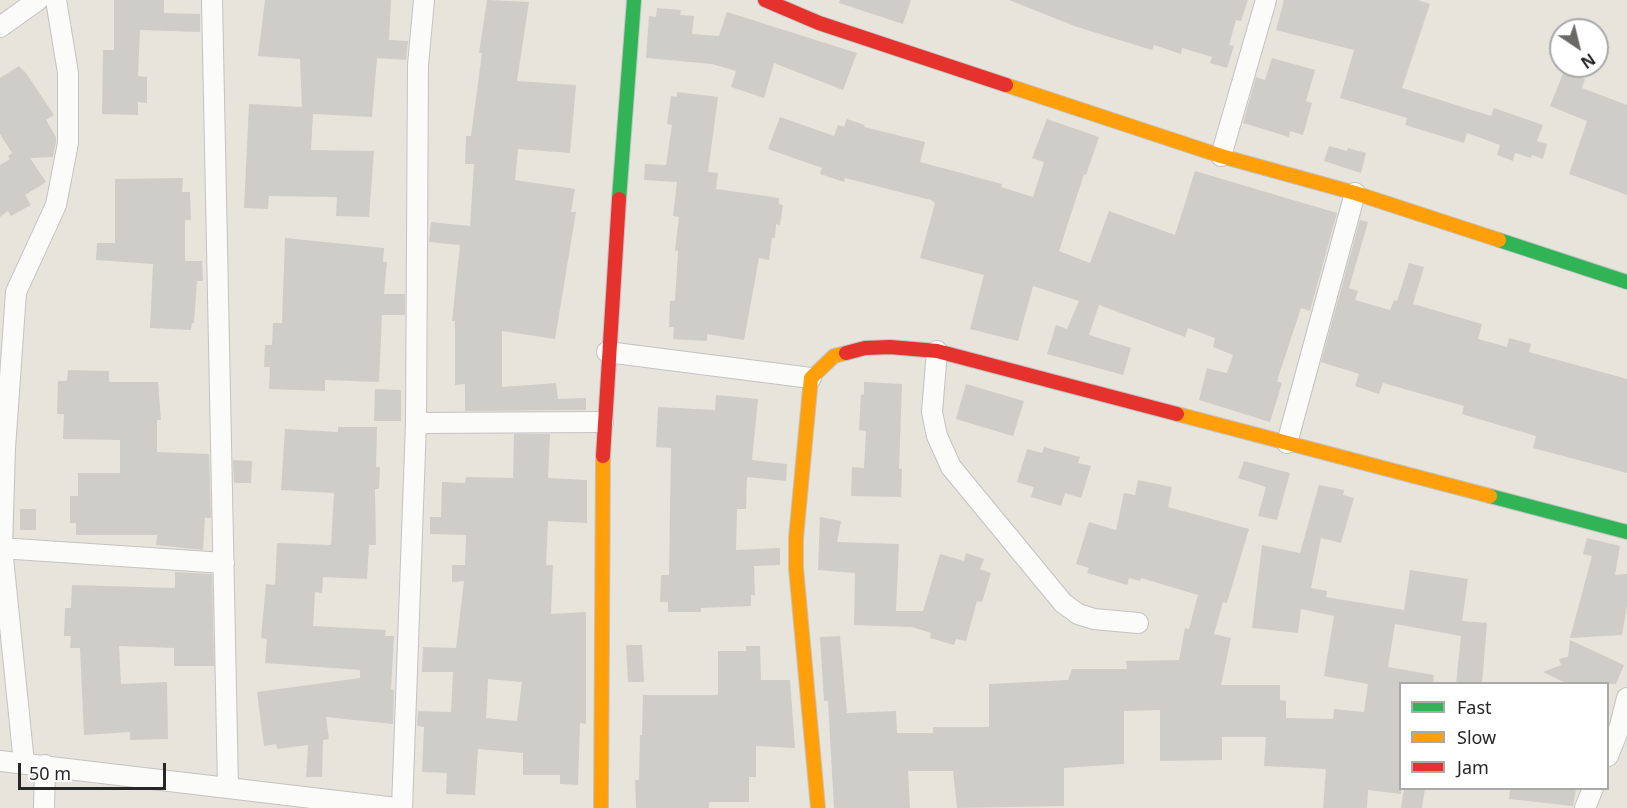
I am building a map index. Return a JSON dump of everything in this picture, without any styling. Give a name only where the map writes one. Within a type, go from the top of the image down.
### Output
[{"type":"street","points":[[0,27],[38,0]]},
{"type":"street","points":[[24,763],[1,548],[8,297],[56,205],[68,143],[68,73],[56,0]]},
{"type":"street","points":[[212,0],[228,787]]},
{"type":"street","points":[[402,808],[416,423],[418,65],[424,0]]},
{"type":"street","points":[[601,808],[603,422],[634,0]]},
{"type":"street","points":[[765,0],[819,23],[1221,156],[1355,193],[1627,282]]},
{"type":"street","points":[[1221,156],[1266,0]]},
{"type":"street","points":[[1287,443],[1355,193]]},
{"type":"street","points":[[818,808],[796,568],[796,538],[811,378],[834,356],[865,348],[890,347],[937,351],[1627,532]]},
{"type":"street","points":[[937,351],[932,412],[937,436],[951,467],[1063,603],[1078,614],[1094,619],[1138,623]]},
{"type":"street","points":[[608,352],[811,378]]},
{"type":"street","points":[[416,423],[603,422]]},
{"type":"street","points":[[1,548],[224,563]]},
{"type":"street","points":[[1609,754],[1624,728],[1627,698]]},
{"type":"street","points":[[0,761],[228,787],[264,799],[396,808]]},
{"type":"street","points":[[44,808],[45,765]]},
{"type":"street","points":[[1585,808],[1593,790]]},
{"type":"building","points":[[114,0],[164,0],[164,13],[200,14],[200,32],[140,30],[138,76],[147,77],[147,103],[138,102],[138,115],[102,114],[103,50],[114,50]]},
{"type":"building","points":[[265,0],[391,0],[389,40],[408,41],[406,60],[377,58],[372,117],[313,114],[311,150],[374,151],[369,217],[336,216],[337,197],[269,196],[268,209],[244,208],[249,104],[302,107],[300,59],[258,56]]},
{"type":"building","points":[[487,0],[529,2],[517,81],[576,85],[570,153],[518,149],[515,180],[575,189],[571,212],[576,212],[555,339],[502,331],[502,387],[556,383],[558,399],[586,398],[586,410],[465,411],[465,384],[455,385],[455,321],[452,321],[460,245],[429,242],[431,222],[470,226],[474,164],[465,164],[466,136],[471,136]]},
{"type":"building","points":[[840,0],[911,0],[903,24],[839,3]]},
{"type":"building","points":[[1009,0],[1248,0],[1241,21],[1236,20],[1229,45],[1234,46],[1227,68],[1210,63],[1212,57],[1182,48],[1181,54],[1154,45],[1152,50],[1077,27]]},
{"type":"building","points":[[1284,0],[1418,0],[1430,4],[1402,88],[1491,116],[1494,108],[1543,125],[1537,141],[1547,144],[1543,159],[1515,153],[1513,161],[1497,155],[1500,145],[1467,133],[1464,143],[1405,125],[1407,118],[1340,98],[1354,50],[1276,30]]},
{"type":"building","points":[[657,8],[681,10],[680,15],[694,16],[692,34],[719,36],[727,12],[857,53],[843,90],[774,63],[764,98],[731,87],[736,71],[712,64],[646,58],[649,16],[656,17]]},
{"type":"building","points":[[1272,58],[1315,70],[1306,101],[1312,103],[1303,135],[1290,131],[1289,137],[1243,123],[1256,77],[1265,80]]},
{"type":"building","points":[[19,66],[54,115],[46,120],[56,137],[56,142],[53,157],[30,158],[46,182],[25,195],[31,205],[11,216],[8,211],[0,217],[0,165],[10,159],[8,156],[12,153],[0,134],[0,78]]},
{"type":"building","points":[[1561,78],[1585,79],[1582,88],[1627,105],[1627,195],[1569,174],[1587,121],[1550,106]]},
{"type":"building","points":[[677,92],[718,97],[708,172],[718,173],[716,189],[779,198],[779,204],[783,205],[780,225],[776,224],[775,238],[772,238],[769,260],[759,258],[744,340],[707,334],[707,341],[673,339],[674,327],[669,327],[670,301],[675,301],[678,251],[675,250],[679,217],[673,216],[677,182],[644,180],[645,164],[666,165],[672,125],[667,124],[671,96],[677,97]]},
{"type":"building","points":[[780,117],[834,136],[838,125],[844,127],[847,119],[865,125],[864,127],[925,142],[920,162],[1002,184],[1001,187],[1033,197],[1044,162],[1032,158],[1047,119],[1099,137],[1086,175],[1084,174],[1059,251],[1090,263],[1109,211],[1175,235],[1195,171],[1337,213],[1310,311],[1301,308],[1277,381],[1282,383],[1270,422],[1199,400],[1207,368],[1227,373],[1233,355],[1213,347],[1215,338],[1188,328],[1185,337],[1099,305],[1089,335],[1131,348],[1123,375],[1047,354],[1056,325],[1067,329],[1079,301],[1033,286],[1018,341],[970,329],[984,275],[920,258],[935,203],[931,200],[845,178],[844,182],[820,174],[822,168],[768,149]]},
{"type":"building","points":[[1329,146],[1366,153],[1361,173],[1324,161]]},
{"type":"building","points":[[183,178],[182,192],[190,192],[191,220],[185,220],[185,261],[202,261],[203,281],[197,281],[194,323],[192,323],[191,330],[150,328],[153,264],[96,260],[97,243],[115,243],[115,179]]},
{"type":"building","points":[[1360,220],[1368,222],[1349,288],[1358,291],[1355,300],[1390,310],[1394,300],[1397,301],[1409,263],[1424,267],[1413,304],[1482,324],[1478,339],[1507,347],[1509,338],[1531,344],[1529,352],[1627,379],[1627,473],[1533,448],[1536,436],[1462,414],[1464,406],[1383,383],[1379,394],[1355,386],[1359,374],[1321,362]]},
{"type":"building","points":[[285,238],[384,248],[383,262],[387,262],[384,294],[405,294],[405,315],[382,315],[379,382],[325,380],[325,391],[269,389],[270,367],[264,367],[265,345],[272,345],[273,323],[282,323]]},
{"type":"building","points":[[68,370],[109,371],[109,382],[158,382],[161,420],[157,420],[157,452],[209,454],[211,518],[205,518],[203,550],[156,545],[157,535],[76,535],[76,523],[70,523],[70,496],[78,496],[78,473],[120,473],[120,440],[63,439],[64,414],[57,414],[58,381],[67,381]]},
{"type":"building","points":[[864,382],[902,384],[899,469],[902,469],[901,497],[851,496],[852,467],[864,468],[866,431],[859,430]]},
{"type":"building","points":[[966,384],[1024,401],[1013,436],[956,419]]},
{"type":"building","points":[[375,389],[401,390],[401,421],[374,421]]},
{"type":"building","points":[[716,395],[758,399],[752,460],[787,464],[786,481],[747,477],[746,509],[737,509],[736,550],[780,548],[780,565],[754,566],[755,595],[751,595],[751,606],[701,608],[701,612],[668,612],[668,602],[660,602],[661,575],[669,575],[671,448],[656,447],[658,407],[715,410]]},
{"type":"building","points":[[338,427],[377,427],[376,467],[380,467],[379,489],[375,489],[376,545],[369,545],[367,579],[323,577],[322,593],[315,592],[313,626],[386,630],[385,636],[394,636],[391,689],[394,690],[393,724],[326,717],[329,739],[323,740],[322,777],[306,777],[308,745],[277,749],[276,744],[264,746],[257,692],[360,678],[360,670],[265,663],[267,639],[261,638],[266,584],[275,585],[277,543],[331,545],[334,493],[281,490],[285,429],[338,432]]},
{"type":"building","points":[[514,434],[550,434],[548,478],[587,480],[587,523],[548,521],[546,565],[553,565],[551,614],[586,612],[586,724],[580,723],[578,785],[560,784],[560,775],[523,775],[523,753],[478,749],[475,795],[446,794],[447,773],[422,772],[424,727],[417,726],[418,711],[451,712],[453,672],[422,672],[423,647],[456,648],[464,581],[452,582],[452,565],[465,565],[466,535],[430,534],[430,517],[441,517],[442,482],[465,483],[466,477],[513,478]],"holes":[[[488,679],[522,682],[517,721],[486,718]]]},
{"type":"building","points":[[1044,447],[1080,457],[1078,463],[1091,466],[1081,498],[1065,493],[1061,506],[1031,497],[1034,487],[1017,482],[1027,449],[1042,453]]},
{"type":"building","points":[[233,460],[252,461],[251,483],[234,483]]},
{"type":"building","points":[[1244,461],[1290,473],[1277,520],[1258,516],[1266,487],[1238,478]]},
{"type":"building","points":[[1138,480],[1172,487],[1168,507],[1249,529],[1227,603],[1223,602],[1214,634],[1231,638],[1221,685],[1280,685],[1280,700],[1286,701],[1286,718],[1333,719],[1334,709],[1364,712],[1368,684],[1324,676],[1334,616],[1301,609],[1298,633],[1252,628],[1262,545],[1300,553],[1319,485],[1344,490],[1343,495],[1354,498],[1341,543],[1321,538],[1311,588],[1327,591],[1326,597],[1404,610],[1410,570],[1468,579],[1462,621],[1487,623],[1482,682],[1456,682],[1461,636],[1395,624],[1388,667],[1434,675],[1433,682],[1399,682],[1399,790],[1401,794],[1368,790],[1367,808],[1323,808],[1326,769],[1264,766],[1266,737],[1222,737],[1222,760],[1160,761],[1160,710],[1124,711],[1124,764],[1064,768],[1064,806],[957,808],[953,771],[908,771],[910,808],[834,808],[828,701],[824,701],[820,637],[840,636],[847,713],[896,711],[897,733],[933,733],[933,727],[989,727],[989,684],[1068,680],[1072,669],[1127,669],[1126,661],[1179,660],[1185,628],[1189,629],[1198,595],[1141,578],[1140,581],[1129,578],[1127,585],[1087,573],[1089,568],[1076,564],[1089,522],[1116,530],[1124,493],[1135,495]]},
{"type":"building","points":[[20,509],[36,509],[36,530],[20,530]]},
{"type":"building","points":[[820,517],[841,521],[837,542],[899,544],[896,611],[923,611],[940,554],[964,561],[966,553],[984,559],[980,569],[991,573],[982,602],[977,601],[966,641],[956,639],[954,645],[930,638],[931,633],[912,627],[854,625],[855,573],[818,570]]},
{"type":"building","points":[[1587,538],[1620,546],[1615,575],[1627,574],[1627,606],[1622,635],[1570,638],[1592,556],[1583,554]]},
{"type":"building","points":[[175,572],[212,574],[214,666],[174,666],[174,648],[119,646],[121,684],[167,682],[168,739],[130,740],[130,732],[84,735],[80,648],[70,648],[71,636],[64,636],[65,608],[71,608],[72,585],[175,588]]},
{"type":"building","points":[[1570,640],[1624,665],[1616,684],[1564,682],[1543,672],[1561,665],[1559,659],[1568,657]]},
{"type":"building","points":[[626,645],[642,645],[644,682],[628,682]]},
{"type":"building","points":[[746,646],[760,646],[761,680],[790,680],[795,748],[756,746],[756,777],[749,777],[749,802],[709,802],[709,808],[636,808],[635,780],[639,780],[643,695],[718,695],[718,651],[746,651]]},
{"type":"building","points":[[1404,790],[1425,790],[1422,808],[1401,808]]},
{"type":"building","points":[[1510,790],[1576,790],[1573,806],[1509,799]]},
{"type":"traffic: fast","points":[[619,199],[634,0]]},
{"type":"traffic: fast","points":[[1499,240],[1627,282]]},
{"type":"traffic: fast","points":[[1490,496],[1627,532]]},
{"type":"traffic: slow","points":[[1006,85],[1221,156],[1355,193],[1499,240]]},
{"type":"traffic: slow","points":[[818,808],[796,568],[796,538],[811,378],[834,356],[846,353]]},
{"type":"traffic: slow","points":[[1177,414],[1490,496]]},
{"type":"traffic: slow","points":[[601,808],[603,456]]},
{"type":"traffic: jam","points":[[765,0],[819,23],[1006,85]]},
{"type":"traffic: jam","points":[[603,456],[619,199]]},
{"type":"traffic: jam","points":[[846,353],[865,348],[890,347],[937,351],[1177,414]]}]
